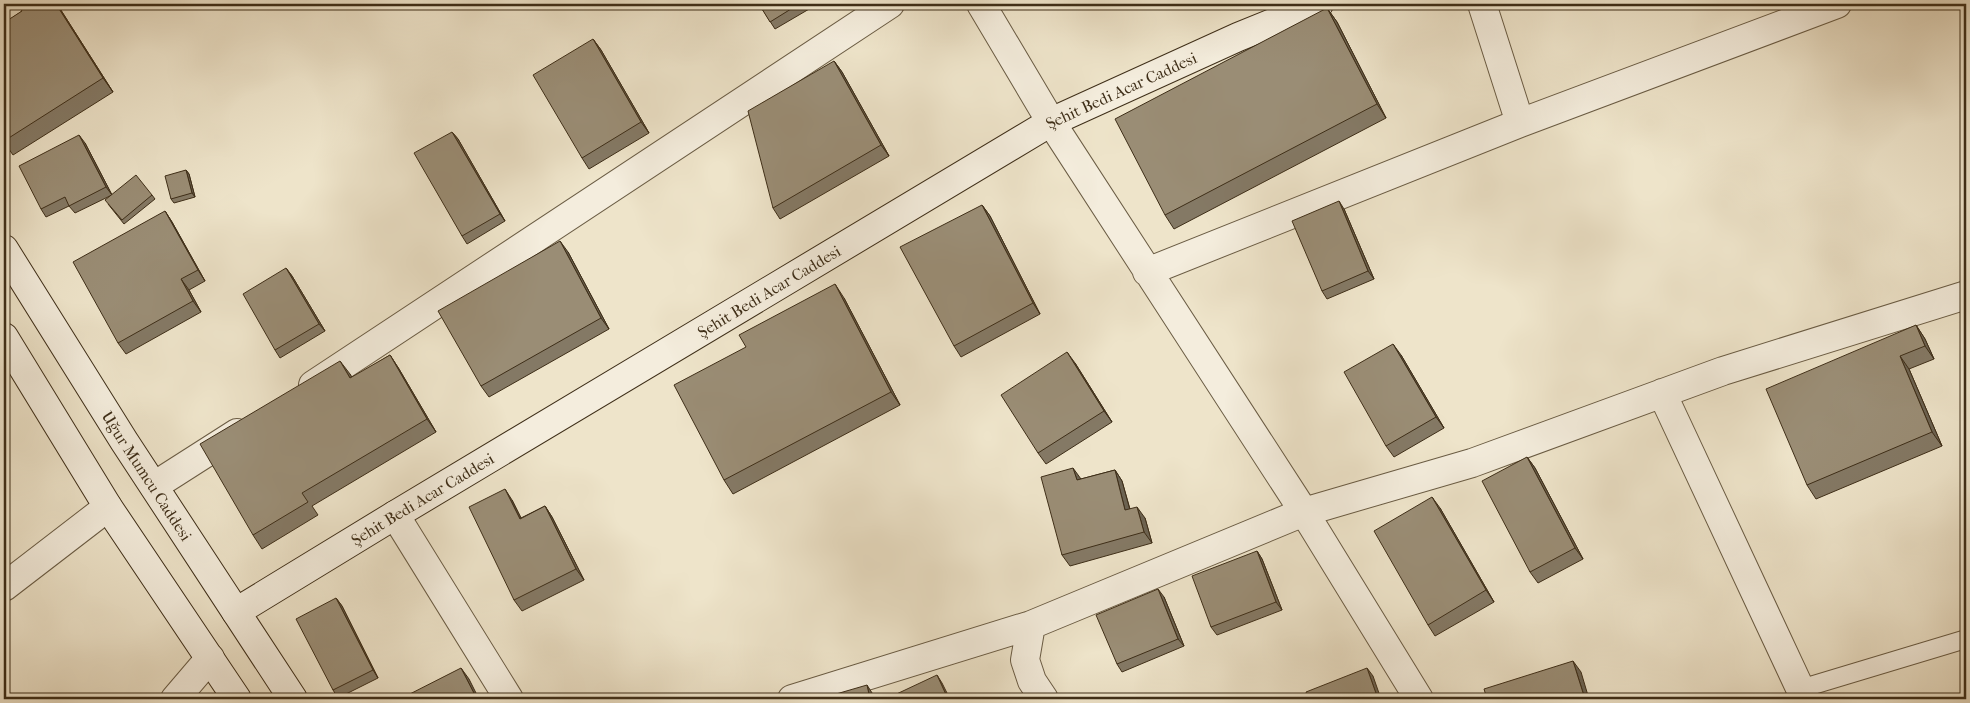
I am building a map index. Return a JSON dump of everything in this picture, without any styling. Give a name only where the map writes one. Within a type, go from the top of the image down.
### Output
[{"type":"street","points":[[294,397],[384,340],[704,125],[890,4]]},
{"type":"street","points":[[981,4],[1051,122],[1304,512],[1419,699]]},
{"type":"street","name":"Şehit Bedi Acar Caddesi","points":[[236,612],[1051,122],[1238,37],[1319,4]]},
{"type":"street","points":[[1482,4],[1520,123]]},
{"type":"street","points":[[1147,272],[1520,123],[1837,4]]},
{"type":"street","name":"Uğur Mumcu Caddesi","points":[[4,249],[154,486],[293,699]]},
{"type":"street","points":[[792,699],[1032,624],[1304,512],[1472,463],[1723,371],[1966,296]]},
{"type":"street","points":[[4,337],[108,507],[238,699]]},
{"type":"street","points":[[1662,393],[1802,694]]},
{"type":"street","points":[[154,486],[261,418]]},
{"type":"street","points":[[4,587],[108,507]]},
{"type":"street","points":[[395,515],[510,699]]},
{"type":"street","points":[[1032,624],[1025,660],[1032,681],[1044,699]]},
{"type":"street","points":[[174,699],[210,658]]},
{"type":"lane","points":[[1802,694],[1966,640]]},
{"type":"building","points":[[26,4],[56,4],[103,78],[4,141],[4,14],[8,20],[22,11],[20,8]]},
{"type":"building","points":[[759,4],[799,4],[770,22]]},
{"type":"building","points":[[1327,8],[1377,104],[1165,215],[1115,119]]},
{"type":"building","points":[[593,39],[641,122],[582,158],[533,75]]},
{"type":"building","points":[[834,61],[881,145],[773,208],[748,111]]},
{"type":"building","points":[[452,132],[500,214],[462,236],[414,153]]},
{"type":"building","points":[[79,135],[106,187],[69,206],[65,197],[41,209],[19,166]]},
{"type":"building","points":[[186,170],[192,193],[171,199],[165,176]]},
{"type":"building","points":[[136,175],[152,195],[122,220],[105,200]]},
{"type":"building","points":[[1339,201],[1368,271],[1322,291],[1292,221]]},
{"type":"building","points":[[982,205],[1033,303],[954,346],[900,247]]},
{"type":"building","points":[[165,211],[198,270],[181,279],[193,301],[118,343],[73,262]]},
{"type":"building","points":[[560,241],[601,318],[481,386],[438,311]]},
{"type":"building","points":[[286,268],[319,324],[275,350],[243,294]]},
{"type":"building","points":[[835,284],[891,392],[724,480],[674,385],[746,347],[739,335]]},
{"type":"building","points":[[1916,325],[1925,346],[1900,356],[1932,432],[1807,485],[1766,389]]},
{"type":"building","points":[[1393,344],[1436,417],[1386,446],[1344,372]]},
{"type":"building","points":[[1067,352],[1104,411],[1038,453],[1001,395]]},
{"type":"building","points":[[390,355],[427,419],[302,493],[308,502],[253,535],[200,444],[340,361],[350,378]]},
{"type":"building","points":[[1527,457],[1575,548],[1530,572],[1482,481]]},
{"type":"building","points":[[1073,468],[1077,480],[1115,470],[1125,510],[1137,507],[1144,532],[1062,555],[1041,477]]},
{"type":"building","points":[[505,489],[520,519],[545,506],[576,569],[514,600],[469,507]]},
{"type":"building","points":[[1432,497],[1486,590],[1428,625],[1374,531]]},
{"type":"building","points":[[1257,551],[1276,602],[1211,627],[1192,576]]},
{"type":"building","points":[[1158,589],[1178,639],[1117,664],[1096,615]]},
{"type":"building","points":[[336,598],[373,670],[333,690],[296,619]]},
{"type":"building","points":[[1573,661],[1585,699],[1487,699],[1484,689]]},
{"type":"building","points":[[461,668],[477,699],[400,699]]},
{"type":"building","points":[[1367,668],[1378,699],[1308,699],[1306,692]]},
{"type":"building","points":[[937,675],[948,699],[888,699],[888,698]]},
{"type":"building","points":[[867,685],[870,699],[819,699]]}]
